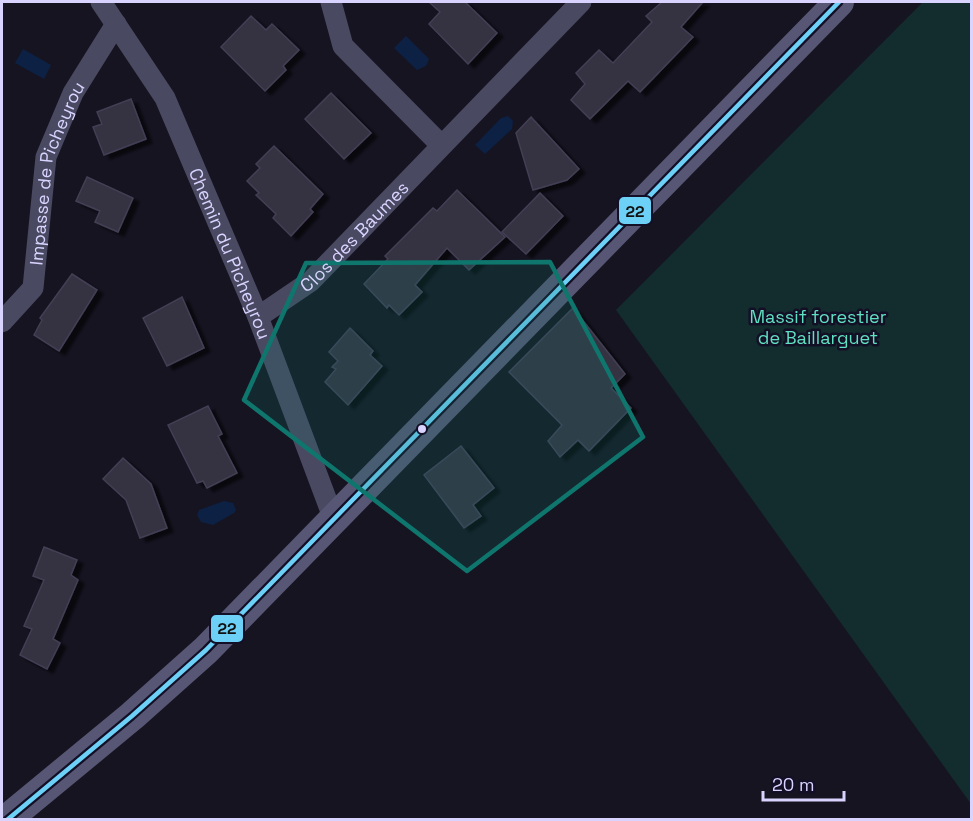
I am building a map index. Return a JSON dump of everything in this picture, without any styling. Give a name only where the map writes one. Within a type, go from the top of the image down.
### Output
[{"type":"street","name":"Chemin du Picheyrou","points":[[101,2],[165,98],[258,317],[333,517]]},
{"type":"street","points":[[331,2],[343,46],[441,145]]},
{"type":"street","name":"Clos des Baumes","points":[[258,317],[311,281],[581,2]]},
{"type":"street","points":[[6,819],[132,716],[206,650],[333,517],[480,371],[839,2]]},
{"type":"street","name":"Impasse de Picheyrou","points":[[2,322],[33,288],[37,221],[46,157],[73,93],[116,24]]},
{"type":"highlighted area","points":[[550,262],[643,437],[467,571],[244,400],[306,263]]},
{"type":"green space","name":"Massif forestier de Baillarguet","points":[[923,2],[971,2],[971,804],[616,310]]},
{"type":"water","points":[[406,36],[429,59],[426,66],[417,70],[394,48]]},
{"type":"water","points":[[23,49],[51,65],[44,79],[15,63]]},
{"type":"water","points":[[508,116],[513,121],[512,129],[485,154],[475,145],[501,118]]},
{"type":"water","points":[[224,501],[233,503],[236,510],[234,513],[213,525],[201,522],[197,515],[199,510]]},
{"type":"building","points":[[429,2],[465,2],[497,33],[468,64],[429,24],[440,12]]},
{"type":"building","points":[[662,2],[703,2],[681,27],[693,37],[640,92],[628,81],[590,119],[571,100],[585,84],[576,73],[599,50],[613,63],[652,22],[646,16]]},
{"type":"building","points":[[251,16],[266,30],[272,24],[299,50],[283,66],[286,70],[265,91],[221,47]]},
{"type":"building","points":[[331,93],[371,133],[344,159],[305,119]]},
{"type":"building","points":[[131,99],[146,139],[104,155],[93,127],[102,124],[97,112]]},
{"type":"building","points":[[531,117],[579,169],[567,180],[533,190],[516,133]]},
{"type":"building","points":[[274,146],[323,194],[310,209],[313,212],[291,236],[273,218],[276,214],[256,195],[259,193],[247,181],[260,168],[256,164]]},
{"type":"building","points":[[87,177],[133,198],[118,232],[95,222],[100,211],[76,201]]},
{"type":"building","points":[[457,190],[505,237],[469,270],[447,248],[415,285],[422,292],[399,315],[389,305],[387,308],[364,284],[388,259],[385,256],[433,208],[437,211]]},
{"type":"building","points":[[540,193],[563,216],[526,254],[502,232]]},
{"type":"building","points":[[72,274],[97,290],[59,351],[34,335],[42,320],[40,318]]},
{"type":"building","points":[[182,297],[204,348],[167,366],[143,318]]},
{"type":"building","points":[[573,308],[625,374],[611,388],[631,408],[589,451],[578,440],[560,457],[548,441],[562,425],[509,372]]},
{"type":"building","points":[[350,328],[373,351],[370,355],[382,366],[348,405],[325,382],[336,369],[332,367],[338,361],[329,352]]},
{"type":"building","points":[[208,406],[222,434],[218,436],[237,473],[207,488],[203,481],[197,483],[168,425]]},
{"type":"building","points":[[461,446],[494,488],[473,505],[481,516],[464,528],[424,475]]},
{"type":"building","points":[[123,458],[151,484],[167,528],[140,538],[126,500],[103,479]]},
{"type":"building","points":[[44,547],[77,560],[71,575],[78,580],[53,639],[60,643],[47,669],[20,655],[32,629],[24,626],[44,580],[33,576]]},
{"type":"transit line","name":"22","points":[[7,820],[132,716],[206,650],[839,2]]}]
